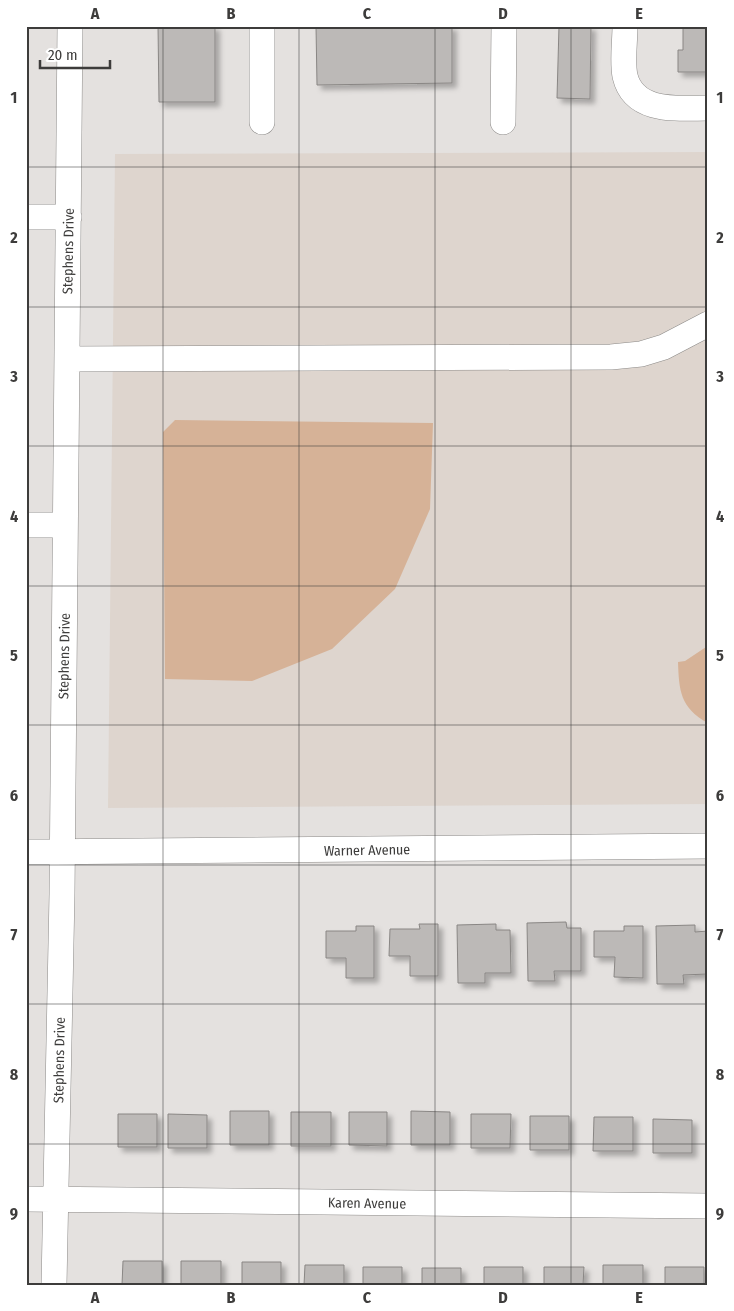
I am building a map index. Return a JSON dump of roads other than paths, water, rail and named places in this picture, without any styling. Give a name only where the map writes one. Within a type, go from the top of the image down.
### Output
[{"type":"street","name":"Stephens Drive","points":[[54,1285],[62,853],[70,26]]},
{"type":"street","points":[[262,26],[262,122]]},
{"type":"street","points":[[503,122],[504,26]]},
{"type":"street","points":[[625,26],[626,76],[631,90],[641,100],[666,108],[708,108]]},
{"type":"street","points":[[26,217],[69,217]]},
{"type":"street","points":[[67,359],[611,356],[641,354],[664,347],[708,324]]},
{"type":"street","points":[[26,525],[65,525]]},
{"type":"street","name":"Warner Avenue","points":[[26,852],[708,846]]},
{"type":"street","name":"Karen Avenue","points":[[26,1199],[708,1206]]}]
